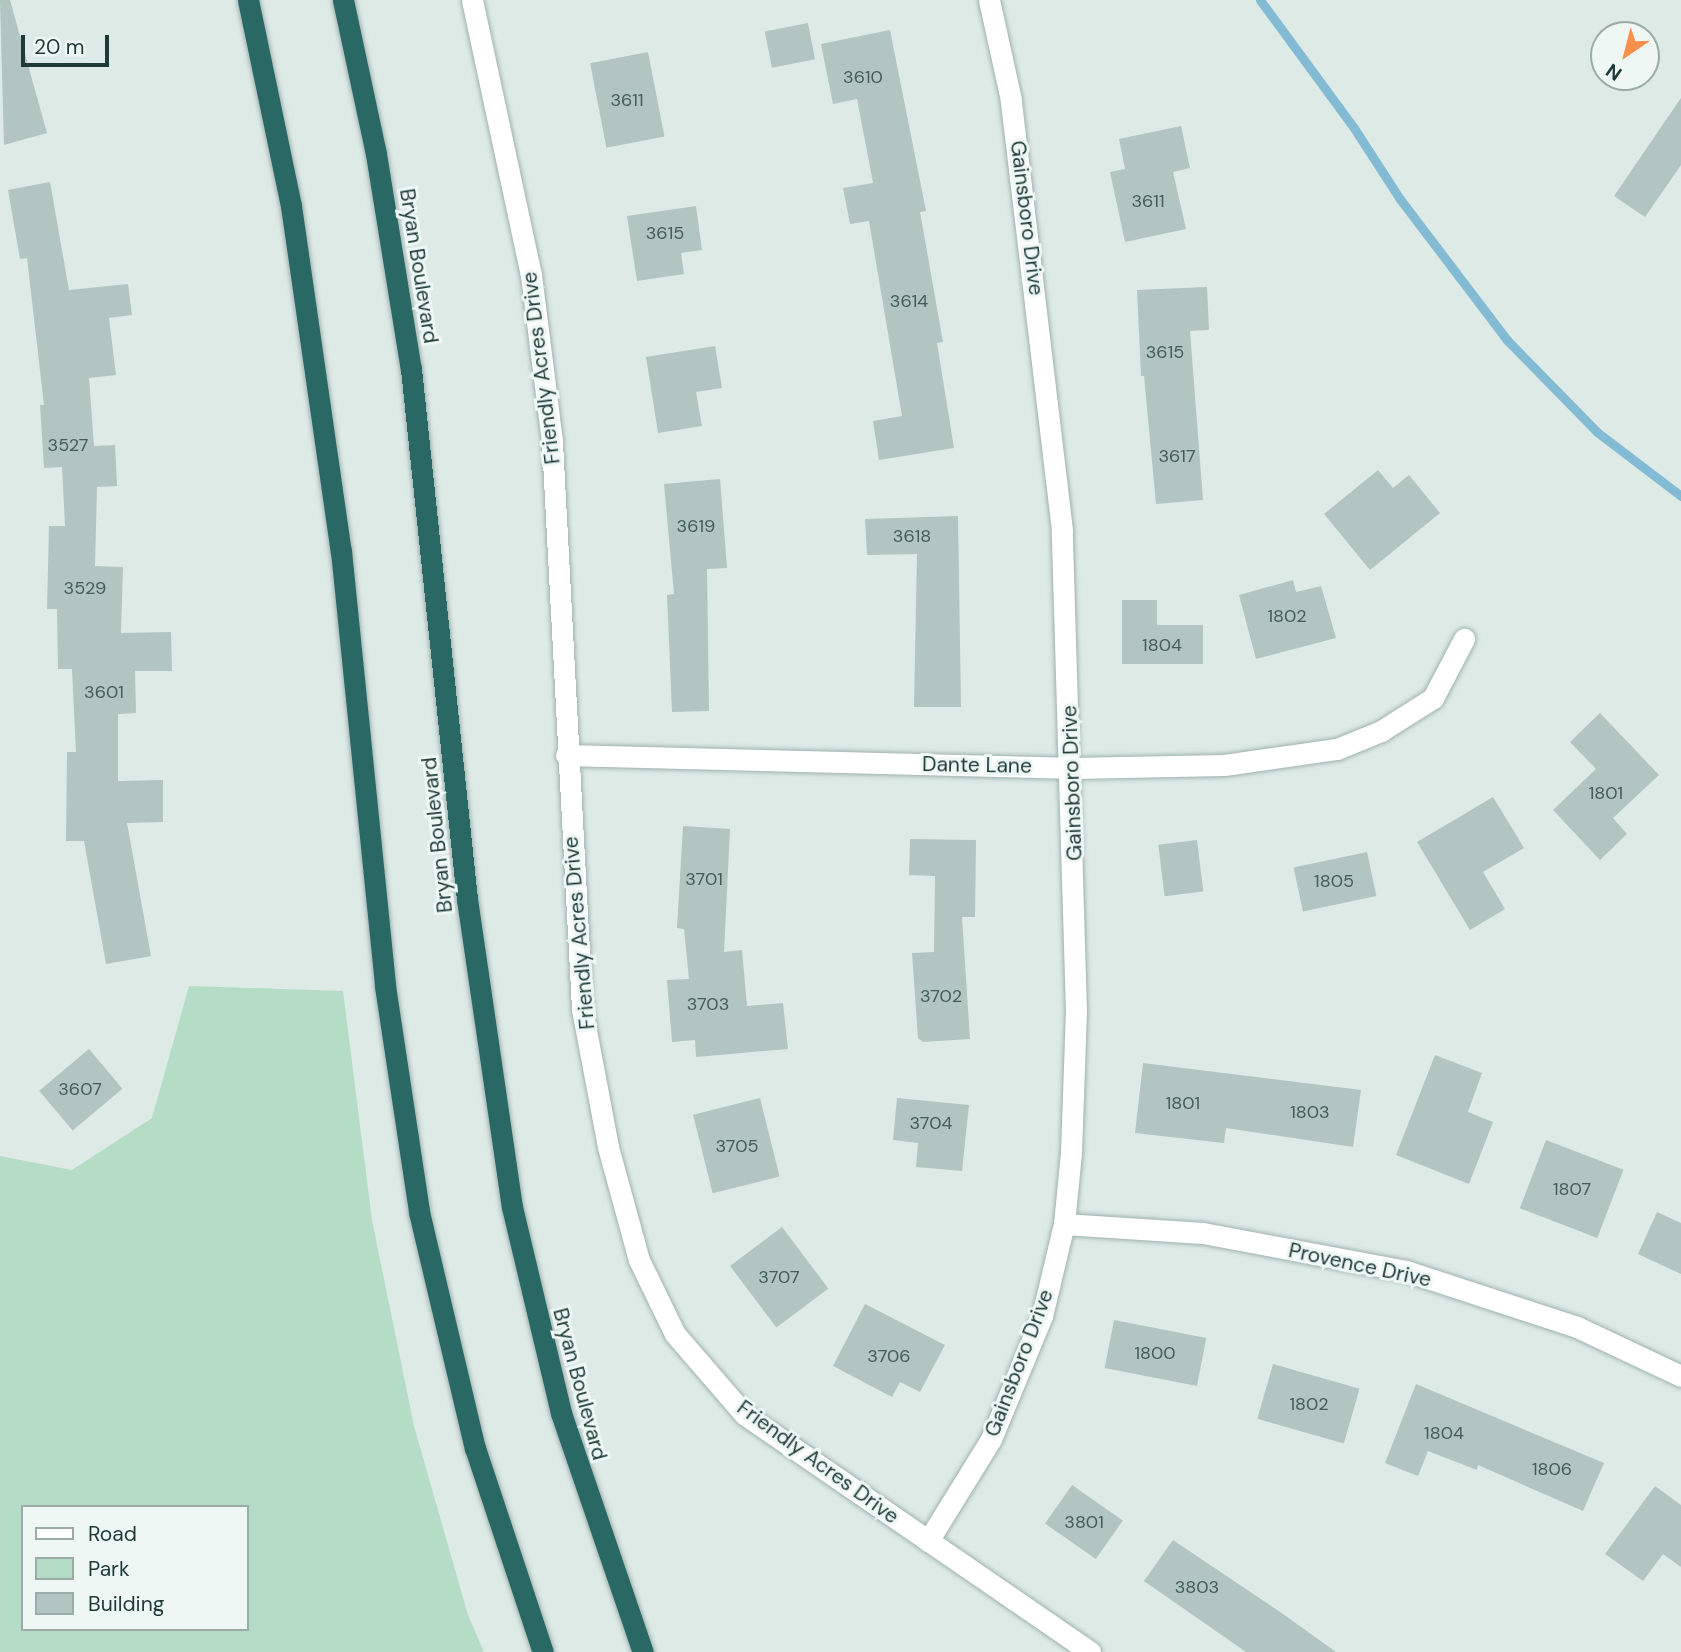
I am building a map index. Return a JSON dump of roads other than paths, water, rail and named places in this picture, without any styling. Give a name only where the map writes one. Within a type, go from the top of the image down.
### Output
[{"type":"highway","points":[[248,0],[291,206],[339,537],[386,986],[419,1212],[475,1448],[543,1652]]},
{"type":"highway","name":"Bryan Boulevard","points":[[343,0],[374,142],[411,369],[467,900],[512,1207],[561,1413],[642,1652]]},
{"type":"street","name":"Friendly Acres Drive","points":[[472,0],[531,275],[552,442],[566,755],[582,1009],[608,1147],[639,1260],[675,1334],[744,1414],[1090,1652]]},
{"type":"street","name":"Gainsboro Drive","points":[[929,1541],[991,1439],[1042,1316],[1064,1224],[1076,1012],[1072,768],[1062,530],[1013,114],[989,0]]},
{"type":"street","name":"Dante Lane","points":[[566,755],[1072,768],[1224,765],[1337,749],[1381,731],[1433,698],[1464,639]]},
{"type":"street","name":"Provence Drive","points":[[1064,1224],[1203,1233],[1406,1271],[1577,1327],[1681,1376]]},
{"type":"waterway","points":[[1260,0],[1354,128],[1400,199],[1507,340],[1597,432],[1681,496]]}]
